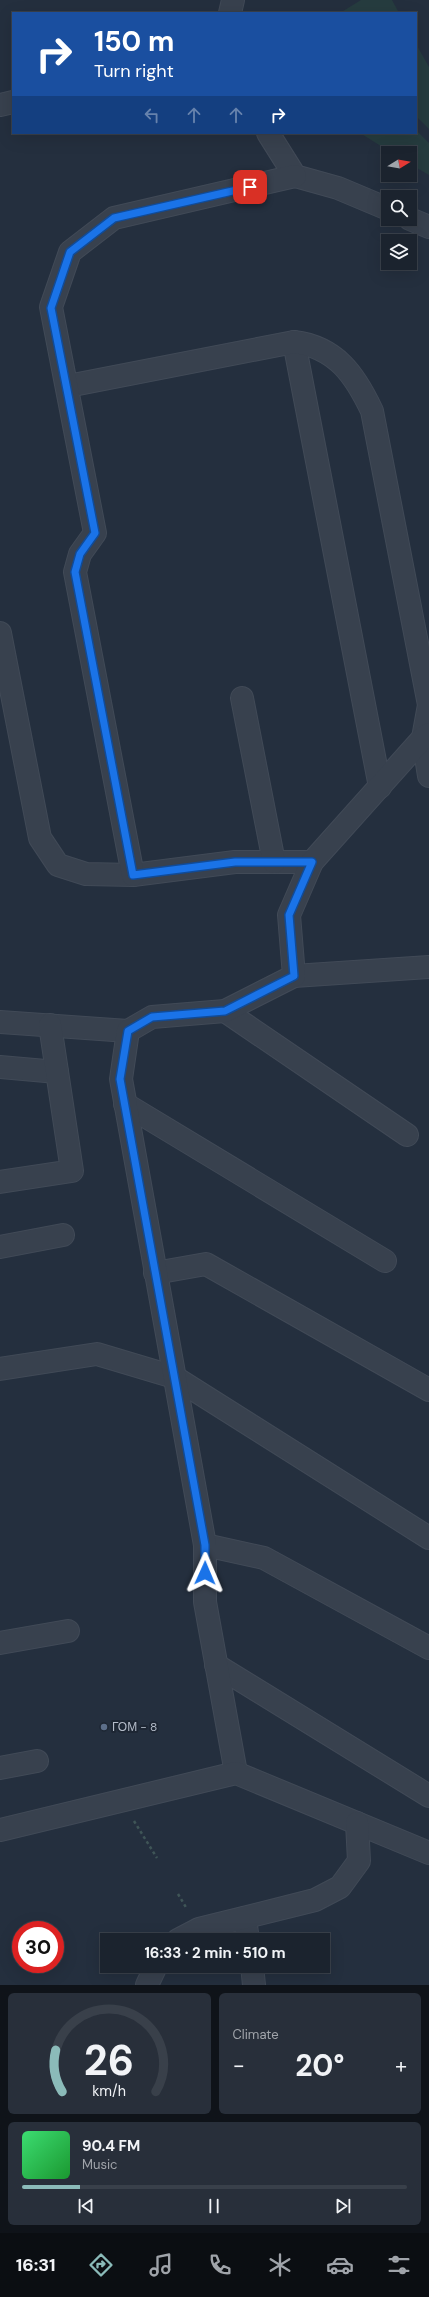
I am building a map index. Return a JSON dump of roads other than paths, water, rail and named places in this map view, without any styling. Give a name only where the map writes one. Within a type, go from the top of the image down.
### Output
[{"type":"street","points":[[230,12],[233,0]]},
{"type":"street","points":[[0,104],[12,102]]},
{"type":"street","points":[[269,134],[295,176]]},
{"type":"street","points":[[133,875],[75,572],[80,554],[95,533],[68,386],[51,308],[70,252],[114,218],[295,176],[338,188],[381,206]]},
{"type":"street","points":[[417,222],[429,227]]},
{"type":"street","points":[[68,386],[294,342],[308,344],[344,365],[360,384],[372,411],[429,705],[427,738],[429,776]]},
{"type":"street","points":[[294,342],[380,787]]},
{"type":"street","points":[[0,633],[40,838],[58,865],[86,874],[133,875],[235,862],[312,862]]},
{"type":"street","points":[[242,698],[274,862]]},
{"type":"street","points":[[294,976],[289,915],[312,862],[427,738]]},
{"type":"street","points":[[0,1022],[128,1031],[152,1017],[225,1011],[294,976],[429,968]]},
{"type":"street","points":[[225,1011],[407,1135]]},
{"type":"street","points":[[0,1182],[72,1171],[50,1025]]},
{"type":"street","points":[[128,1031],[120,1079],[205,1545],[204,1602],[236,1773]]},
{"type":"street","points":[[0,1066],[57,1072]]},
{"type":"street","points":[[125,1104],[385,1261]]},
{"type":"street","points":[[0,1247],[63,1235]]},
{"type":"street","points":[[155,1273],[206,1264],[429,1390]]},
{"type":"street","points":[[0,1369],[98,1354],[174,1377],[429,1538]]},
{"type":"street","points":[[205,1545],[264,1558],[429,1648]]},
{"type":"street","points":[[0,1643],[68,1631]]},
{"type":"street","points":[[216,1665],[429,1796]]},
{"type":"street","points":[[0,1768],[37,1761]]},
{"type":"street","points":[[0,1830],[236,1773],[429,1853]]},
{"type":"street","points":[[191,1933],[199,1929],[315,1900],[340,1887],[359,1861],[356,1823]]},
{"type":"street","points":[[245,1918],[247,1933]]},
{"type":"street","points":[[147,1985],[153,1973]]},
{"type":"street","points":[[253,1973],[254,1985]]},
{"type":"place","name":"ГОМ - 8","points":[[104,1727]]}]
